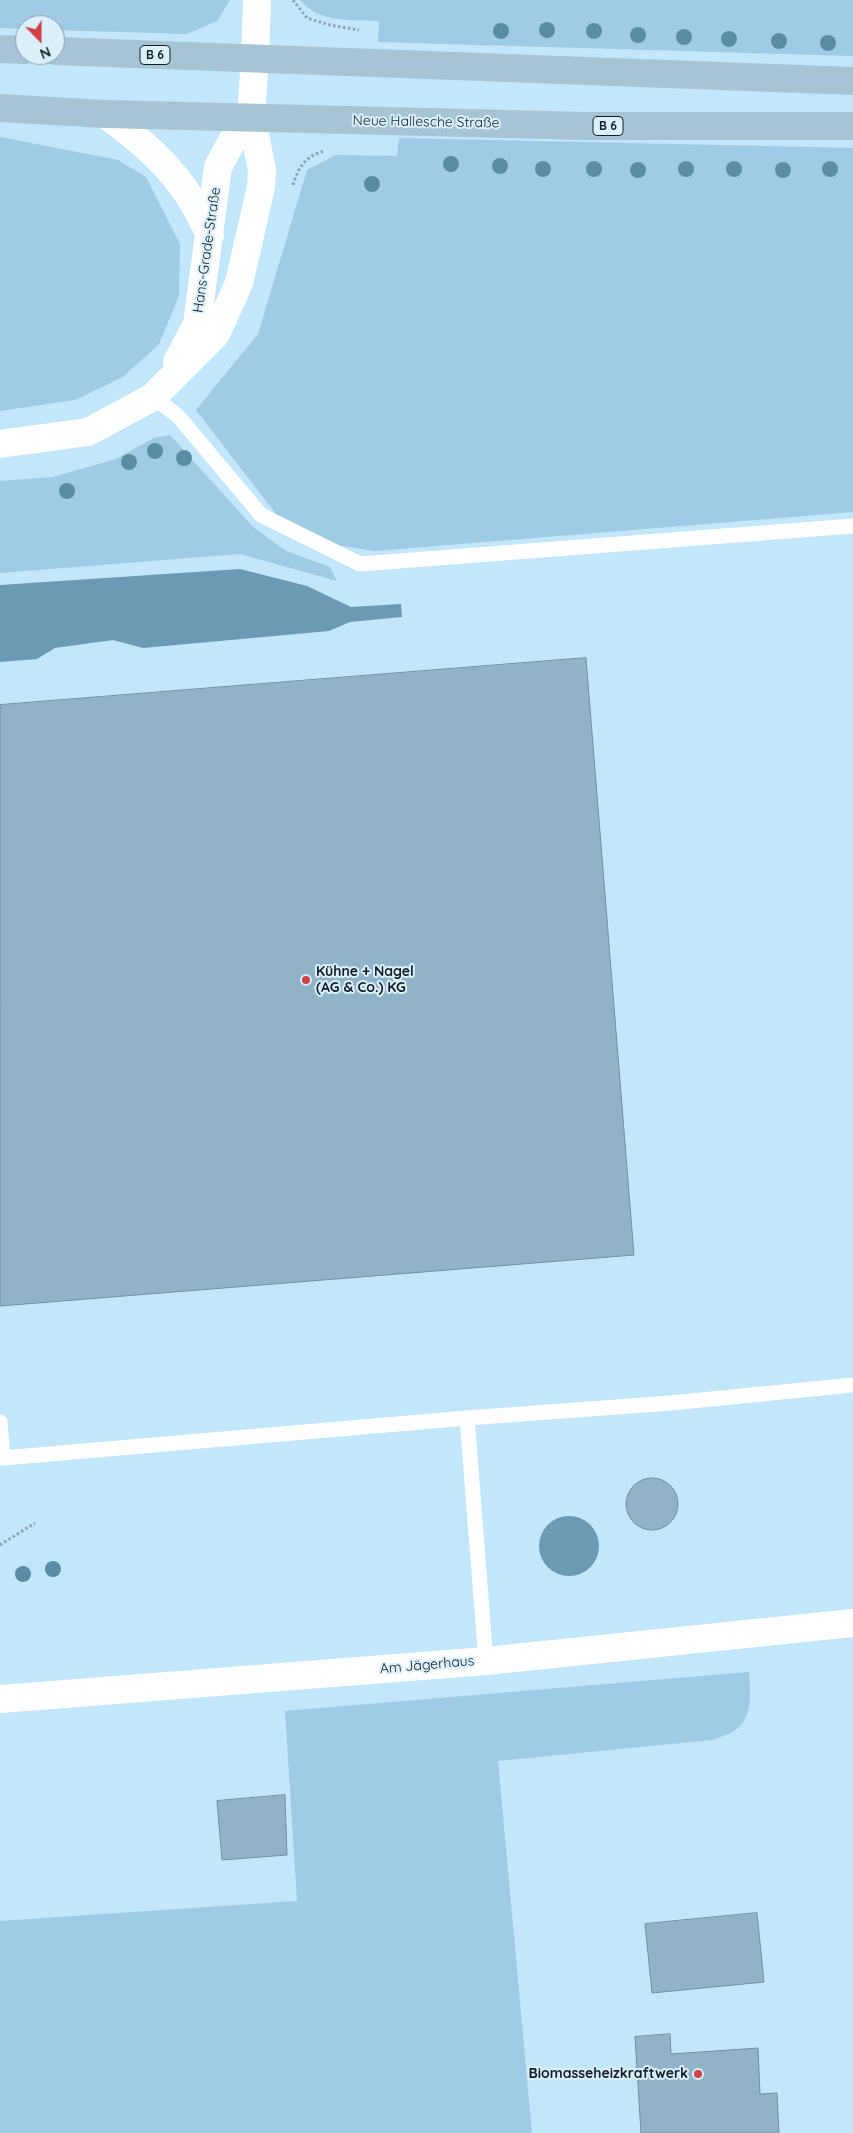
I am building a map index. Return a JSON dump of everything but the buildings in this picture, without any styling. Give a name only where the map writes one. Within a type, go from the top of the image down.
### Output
[{"type":"main road","points":[[0,48],[15,49]]},
{"type":"main road","name":"B 6","points":[[65,51],[853,81]]},
{"type":"main road","name":"Neue Hallesche Straße","points":[[0,108],[105,114],[587,126],[853,126]]},
{"type":"street","name":"Hans-Grade-Straße","points":[[0,444],[88,432],[159,391],[216,334],[239,283],[261,187],[262,168],[251,117],[257,0]]},
{"type":"street","points":[[105,114],[150,150],[173,174],[194,204],[210,235]]},
{"type":"street","name":"Hans-Grade-Straße","points":[[159,391],[197,324],[218,167],[232,141],[251,117]]},
{"type":"street","name":"Am Jägerhaus","points":[[0,1699],[486,1661],[853,1623]]},
{"type":"lane","points":[[159,391],[261,515],[360,564],[853,526]]},
{"type":"lane","points":[[0,1422],[3,1458],[853,1385]]},
{"type":"lane","points":[[466,1418],[486,1661]]},
{"type":"path","points":[[293,0],[307,18],[330,26],[364,31],[364,62]]},
{"type":"path","points":[[291,191],[297,172],[310,156],[332,148]]},
{"type":"path","points":[[0,1545],[35,1523]]},
{"type":"shaded area","points":[[0,0],[230,0],[217,21],[187,34],[65,30],[65,15],[15,15],[15,29],[0,28]]},
{"type":"shaded area","points":[[300,0],[853,0],[853,56],[378,42],[379,21],[326,17],[308,8]]},
{"type":"shaded area","points":[[0,137],[118,160],[146,177],[180,244],[179,296],[159,344],[123,377],[75,400],[0,411]]},
{"type":"shaded area","points":[[399,138],[853,148],[853,512],[375,551],[323,543],[279,518],[196,410],[258,334],[307,170],[336,155],[397,156]]},
{"type":"shaded area","points":[[170,435],[252,526],[286,551],[330,567],[337,581],[240,554],[0,573],[0,481],[53,477],[116,459],[154,438]]},
{"type":"shaded area","points":[[240,569],[307,586],[351,607],[401,604],[402,617],[350,622],[329,631],[143,648],[113,640],[55,648],[37,659],[0,662],[0,585]]},
{"type":"shaded area","points":[[569,1516],[585,1521],[590,1525],[594,1530],[599,1546],[594,1562],[590,1567],[585,1571],[569,1576],[553,1571],[548,1567],[544,1562],[539,1546],[544,1530],[548,1525],[553,1521]]},
{"type":"shaded area","points":[[749,1672],[749,1704],[745,1719],[734,1731],[712,1740],[498,1761],[532,2133],[0,2133],[0,1921],[297,1901],[285,1711]]},
{"type":"place","name":"Kühne + Nagel (AG & Co.) KG","points":[[306,980]]},
{"type":"place","name":"Biomasseheizkraftwerk","points":[[698,2074]]}]
